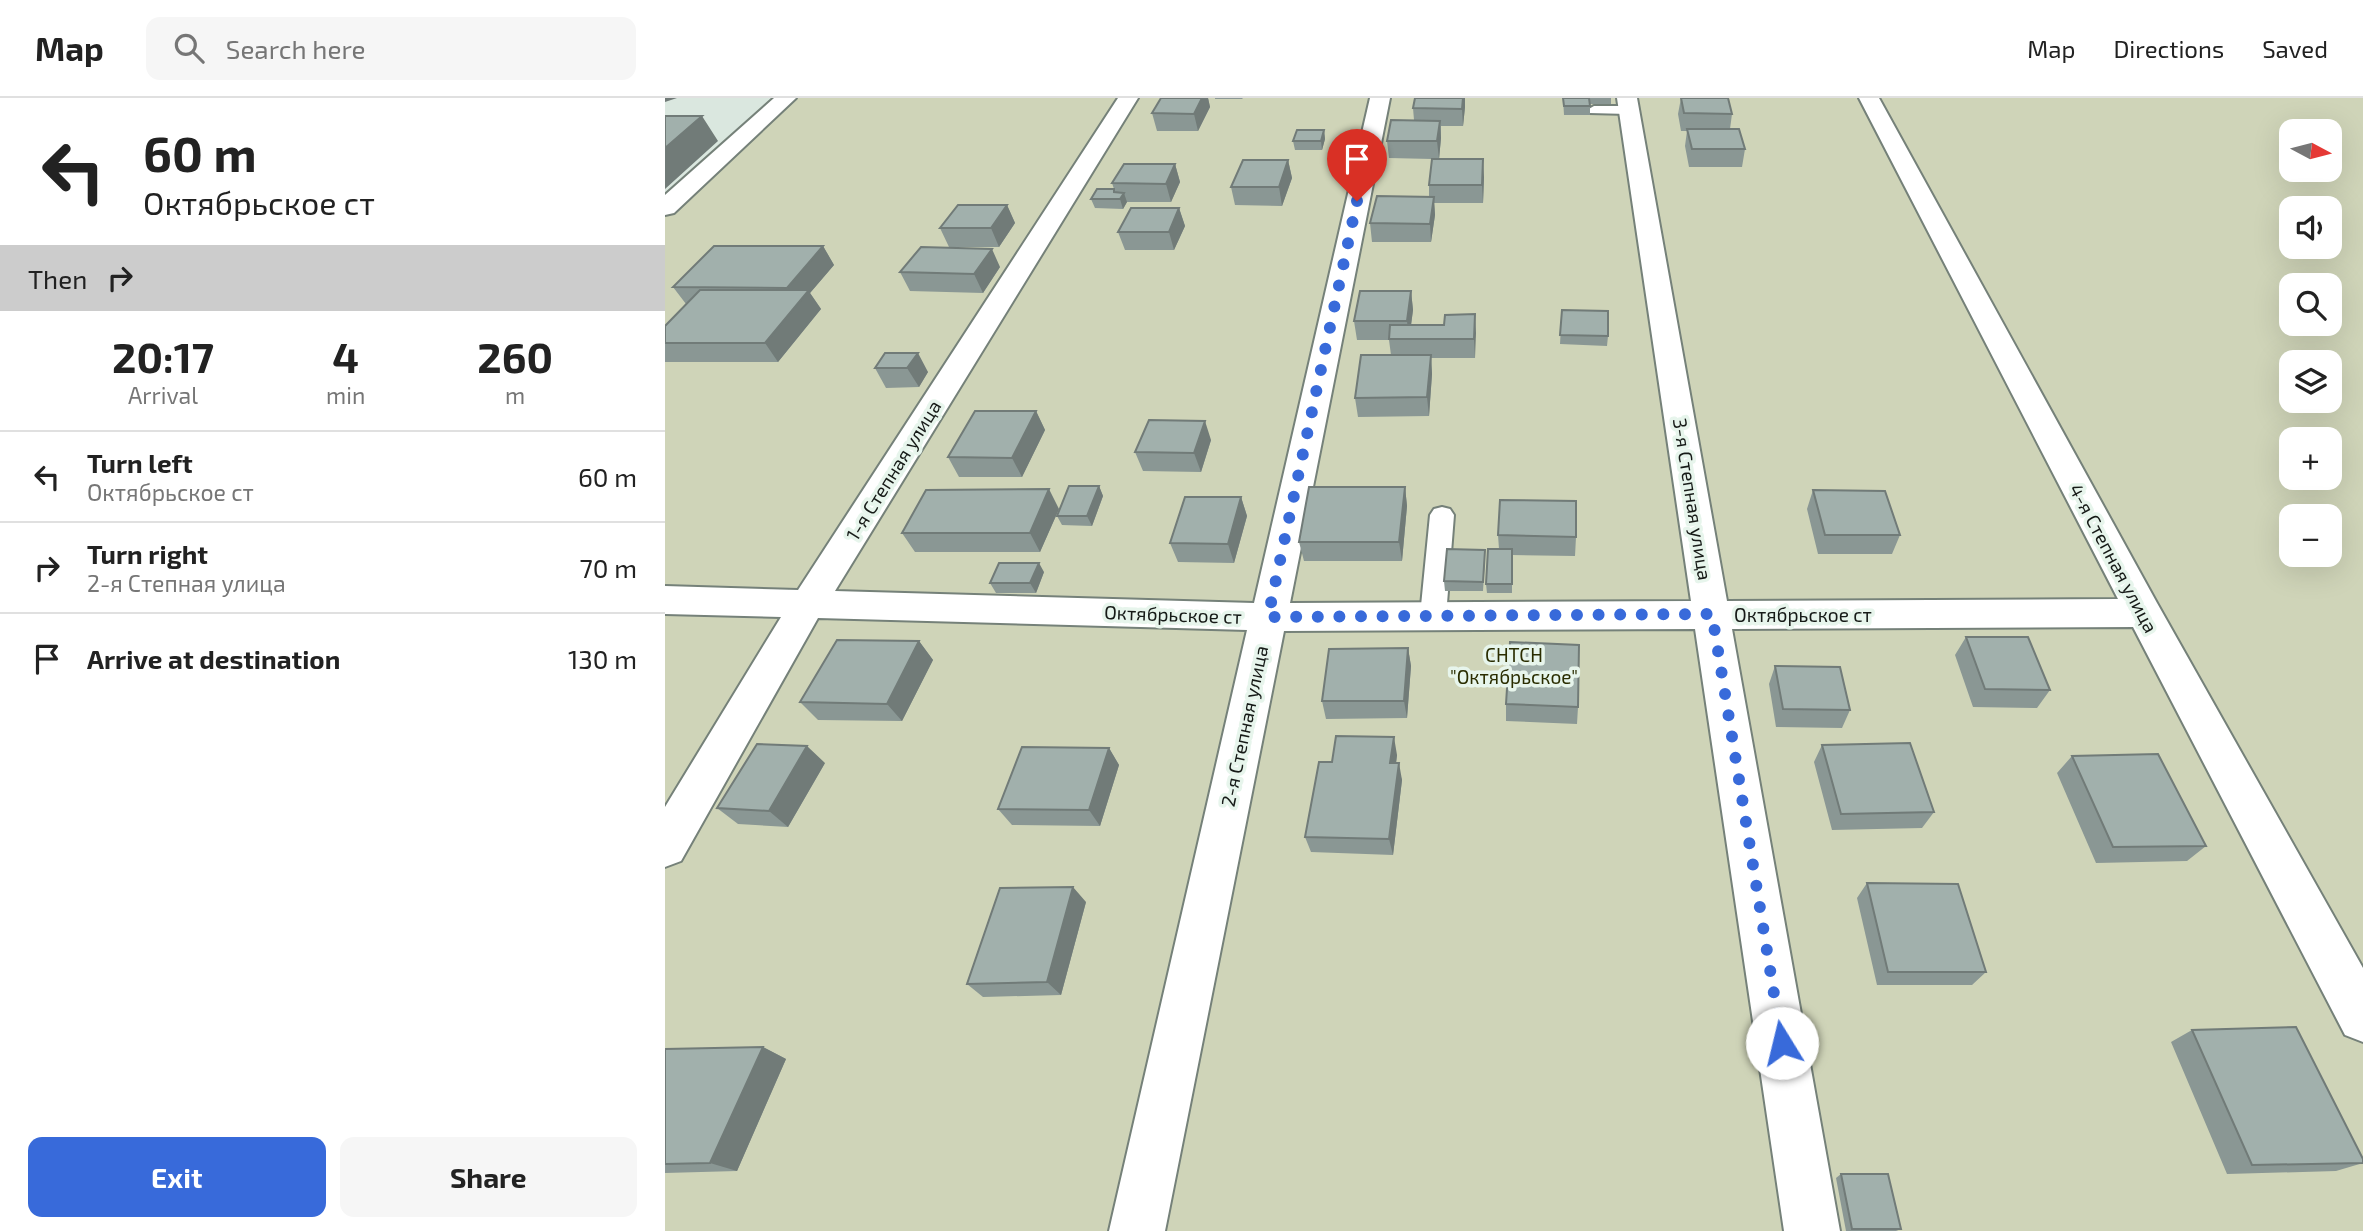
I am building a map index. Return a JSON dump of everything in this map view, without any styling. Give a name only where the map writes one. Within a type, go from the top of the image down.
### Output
[{"type":"street","points":[[665,208],[786,98]]},
{"type":"street","name":"1-я Степная улица","points":[[665,847],[809,604],[1128,98]]},
{"type":"street","name":"2-я Степная улица","points":[[1137,1231],[1380,98]]},
{"type":"street","name":"4-я Степная улица","points":[[1870,98],[2363,1017]]},
{"type":"street","name":"3-я Степная улица","points":[[1616,106],[1712,614],[1812,1231]]},
{"type":"street","name":"Октябрьское ст","points":[[665,600],[1268,617],[2144,613]]},
{"type":"lane","points":[[1433,616],[1442,515]]},
{"type":"green space","name":"СНТСН \"Октябрьское\"","points":[[794,98],[2363,98],[2363,1231],[665,1231],[665,217]]},
{"type":"building","points":[[1161,98],[1202,98],[1194,114],[1152,113]]},
{"type":"building","points":[[1415,98],[1463,98],[1462,109],[1413,108]]},
{"type":"building","points":[[1563,98],[1589,98],[1590,106],[1564,106]]},
{"type":"building","points":[[1681,98],[1728,98],[1732,114],[1684,113]]},
{"type":"building","points":[[665,116],[702,116],[665,148]]},
{"type":"building","points":[[1391,120],[1440,121],[1437,141],[1387,141]]},
{"type":"building","points":[[1687,129],[1739,129],[1745,149],[1692,149]]},
{"type":"building","points":[[1297,130],[1324,130],[1321,141],[1293,141]]},
{"type":"building","points":[[1432,159],[1483,159],[1482,185],[1429,185]]},
{"type":"building","points":[[1243,160],[1288,160],[1279,187],[1231,187]]},
{"type":"building","points":[[1124,164],[1175,164],[1166,184],[1112,183]]},
{"type":"building","points":[[1097,189],[1114,189],[1114,192],[1124,193],[1120,199],[1091,199]]},
{"type":"building","points":[[1377,196],[1434,197],[1430,224],[1370,223]]},
{"type":"building","points":[[958,205],[1007,205],[991,228],[940,228]]},
{"type":"building","points":[[1131,208],[1179,208],[1169,232],[1118,232]]},
{"type":"building","points":[[714,246],[823,246],[787,288],[673,287]]},
{"type":"building","points":[[921,247],[992,249],[974,274],[900,272]]},
{"type":"building","points":[[700,290],[809,290],[765,343],[665,343],[665,326]]},
{"type":"building","points":[[1360,291],[1411,291],[1407,321],[1354,321]]},
{"type":"building","points":[[1562,310],[1608,311],[1608,336],[1560,335]]},
{"type":"building","points":[[1475,314],[1474,339],[1389,339],[1390,325],[1444,325],[1445,315]]},
{"type":"building","points":[[885,353],[918,353],[907,368],[875,368]]},
{"type":"building","points":[[1361,355],[1431,355],[1427,397],[1355,398]]},
{"type":"building","points":[[975,411],[1036,411],[1012,458],[948,457]]},
{"type":"building","points":[[1149,420],[1205,421],[1194,453],[1135,452]]},
{"type":"building","points":[[1069,486],[1099,486],[1087,516],[1057,516]]},
{"type":"building","points":[[1309,487],[1405,487],[1399,542],[1299,542]]},
{"type":"building","points":[[1049,489],[1030,533],[902,533],[926,490]]},
{"type":"building","points":[[1813,490],[1885,491],[1900,535],[1825,535]]},
{"type":"building","points":[[1185,497],[1241,497],[1228,544],[1170,543]]},
{"type":"building","points":[[1500,500],[1576,501],[1576,537],[1498,535]]},
{"type":"building","points":[[1447,549],[1485,550],[1483,582],[1444,581]]},
{"type":"building","points":[[1488,549],[1512,549],[1512,584],[1486,584]]},
{"type":"building","points":[[999,563],[1039,563],[1030,583],[990,583]]},
{"type":"building","points":[[1966,637],[2028,637],[2050,690],[1985,689]]},
{"type":"building","points":[[837,640],[919,641],[887,704],[800,702]]},
{"type":"building","points":[[1510,642],[1579,645],[1578,707],[1506,704]]},
{"type":"building","points":[[1408,648],[1404,701],[1322,701],[1329,649]]},
{"type":"building","points":[[1775,666],[1840,667],[1850,710],[1783,709]]},
{"type":"building","points":[[1336,736],[1394,737],[1390,763],[1399,763],[1389,839],[1305,837],[1319,762],[1332,762]]},
{"type":"building","points":[[1910,743],[1934,812],[1841,814],[1822,745]]},
{"type":"building","points":[[757,744],[807,746],[769,811],[717,808]]},
{"type":"building","points":[[1022,747],[1109,748],[1089,810],[998,809]]},
{"type":"building","points":[[2158,754],[2206,846],[2113,847],[2072,756]]},
{"type":"building","points":[[1867,883],[1958,884],[1986,972],[1888,972]]},
{"type":"building","points":[[1073,887],[1047,982],[967,984],[1000,888]]},
{"type":"building","points":[[2296,1027],[2363,1163],[2252,1165],[2192,1030]]},
{"type":"building","points":[[763,1047],[710,1163],[665,1164],[665,1049]]},
{"type":"building","points":[[1841,1174],[1888,1174],[1901,1229],[1852,1229]]},
{"type":"route","points":[[1357,201],[1268,617],[1712,614],[1782,1043]]}]
